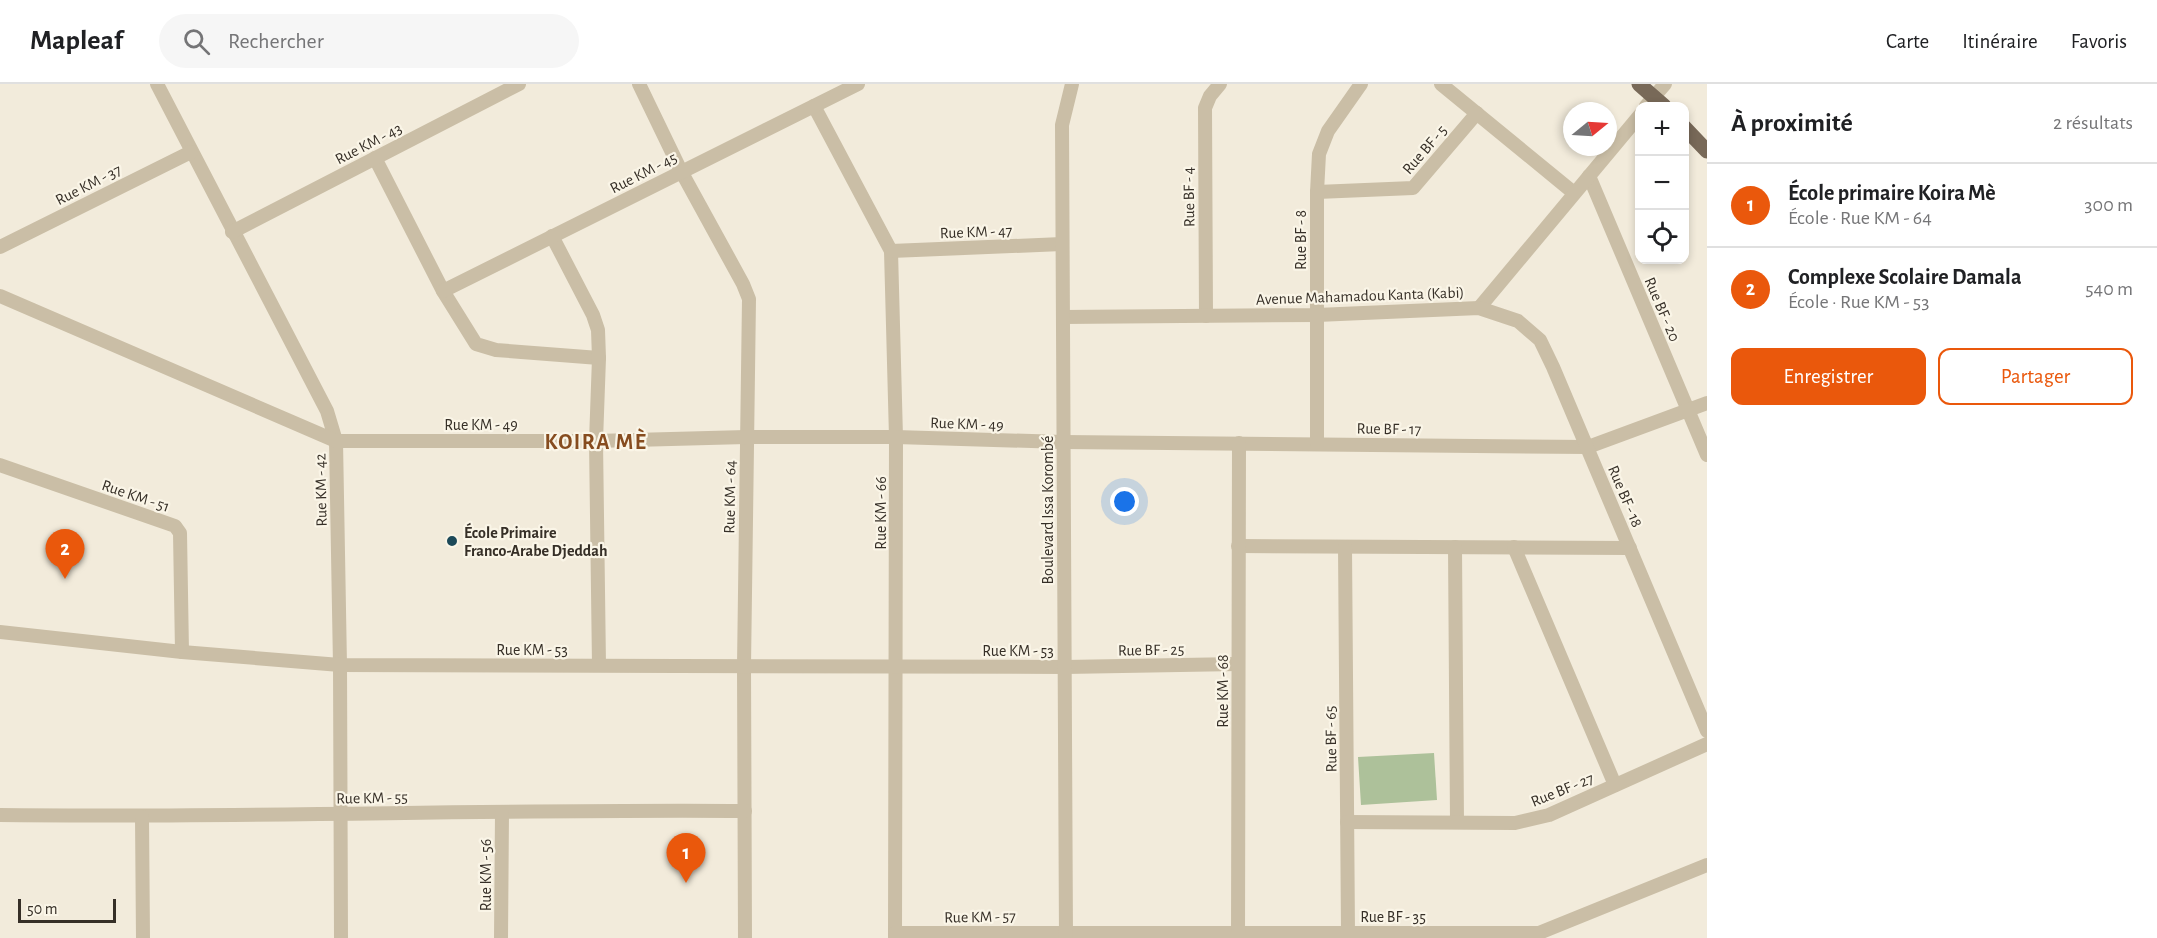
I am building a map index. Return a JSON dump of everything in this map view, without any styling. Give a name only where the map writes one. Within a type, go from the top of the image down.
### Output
[{"type":"main road","points":[[1639,84],[1654,102]]},
{"type":"main road","points":[[1689,132],[1707,151]]},
{"type":"street","name":"Rue KM - 42","points":[[157,84],[327,411],[336,441],[341,938]]},
{"type":"street","name":"Rue KM - 43","points":[[232,232],[519,84]]},
{"type":"street","name":"Rue KM - 64","points":[[639,84],[681,171],[749,299],[744,666],[746,938]]},
{"type":"street","name":"Rue KM - 45","points":[[443,291],[858,84]]},
{"type":"street","name":"Boulevard Issa Korombé","points":[[1066,935],[1062,125],[1072,84]]},
{"type":"street","name":"Rue BF - 4","points":[[1206,315],[1204,108],[1220,84]]},
{"type":"street","name":"Rue BF - 8","points":[[1317,444],[1319,154],[1328,131],[1361,84]]},
{"type":"street","points":[[1441,84],[1574,193]]},
{"type":"street","points":[[1656,102],[1665,84]]},
{"type":"street","name":"Rue KM - 66","points":[[814,106],[891,251],[896,437],[895,936]]},
{"type":"street","name":"Rue BF - 5","points":[[1317,192],[1413,188],[1477,113]]},
{"type":"street","name":"Avenue Mahamadou Kanta (Kabi)","points":[[1063,317],[1317,315],[1479,308],[1635,121]]},
{"type":"street","name":"Rue KM - 37","points":[[0,247],[191,152]]},
{"type":"street","points":[[375,158],[443,291],[477,344],[496,350],[599,358]]},
{"type":"street","name":"Rue BF - 20","points":[[1589,176],[1707,455]]},
{"type":"street","points":[[552,236],[593,315],[598,330],[596,441],[599,665]]},
{"type":"street","name":"Rue KM - 47","points":[[891,251],[1062,244]]},
{"type":"street","name":"Rue KM - 49","points":[[0,296],[336,441],[596,441],[746,437],[896,437],[1064,442]]},
{"type":"street","name":"Rue BF - 18","points":[[1479,308],[1518,321],[1540,340],[1588,447],[1707,731]]},
{"type":"street","name":"Rue BF - 17","points":[[1064,442],[1588,447],[1707,403]]},
{"type":"street","name":"Rue KM - 68","points":[[1238,935],[1239,443]]},
{"type":"street","name":"Rue KM - 51","points":[[0,465],[175,526],[180,533],[182,652]]},
{"type":"street","points":[[1238,546],[1630,548]]},
{"type":"street","name":"Rue BF - 65","points":[[1344,547],[1348,932]]},
{"type":"street","points":[[1455,547],[1457,822]]},
{"type":"street","points":[[1514,548],[1615,785]]},
{"type":"street","name":"Rue KM - 53","points":[[0,632],[182,652],[340,665],[1065,667]]},
{"type":"street","name":"Rue BF - 25","points":[[1065,667],[1238,664]]},
{"type":"street","name":"Rue BF - 27","points":[[1347,822],[1515,823],[1549,815],[1707,744]]},
{"type":"street","name":"Rue KM - 55","points":[[0,815],[142,817],[637,810],[745,811]]},
{"type":"street","name":"Rue KM - 56","points":[[501,938],[502,813]]},
{"type":"street","points":[[142,817],[143,938]]},
{"type":"street","name":"Rue BF - 35","points":[[1066,935],[1238,935],[1348,932],[1540,935],[1707,866]]},
{"type":"street","name":"Rue KM - 57","points":[[895,936],[1066,935]]},
{"type":"green space","points":[[1434,753],[1437,800],[1361,805],[1358,757]]},
{"type":"place","name":"École Primaire Franco-Arabe Djeddah","points":[[452,541]]},
{"type":"place","name":"Complexe Scolaire Damala","points":[[65,579]]},
{"type":"place","name":"École primaire Koira Mè","points":[[686,883]]},
{"type":"district","name":"KOIRA MÈ","points":[[596,441]]}]
